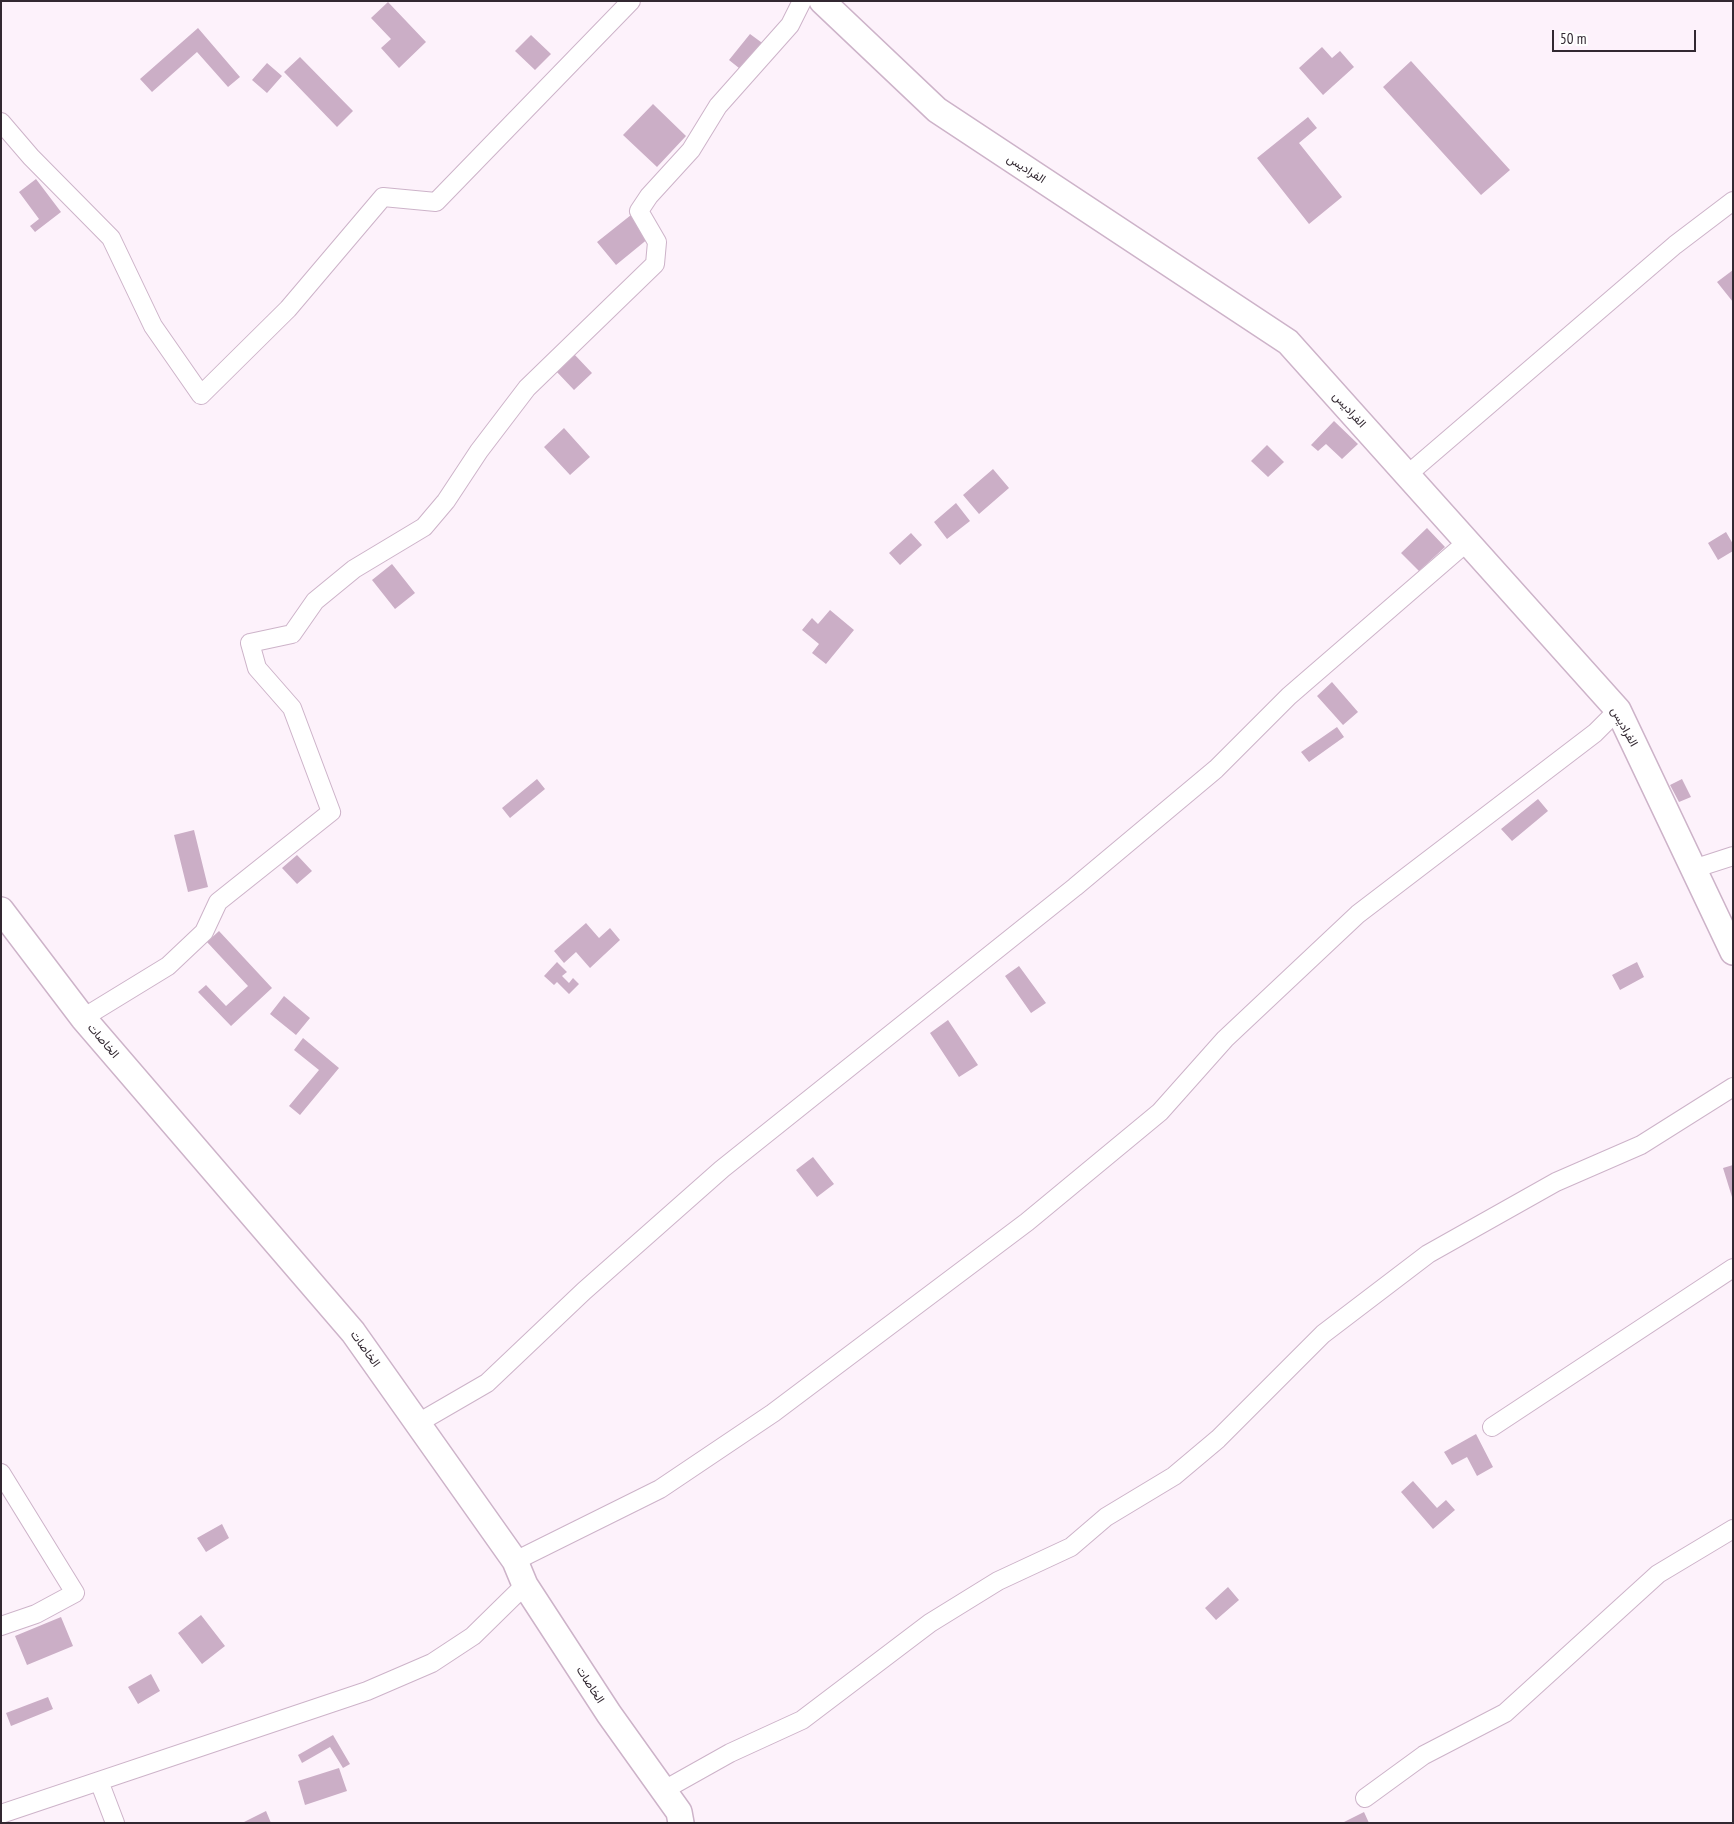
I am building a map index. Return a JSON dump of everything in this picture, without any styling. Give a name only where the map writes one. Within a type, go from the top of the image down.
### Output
[{"type":"street","points":[[1,122],[31,157],[111,238],[153,326],[200,395],[288,309],[383,197],[436,202],[631,1]]},
{"type":"street","points":[[83,1018],[168,966],[204,932],[218,902],[332,812],[292,708],[257,668],[250,643],[292,634],[315,601],[354,569],[424,527],[446,501],[479,451],[527,388],[655,264],[657,242],[639,211],[649,196],[692,150],[718,106],[790,25],[802,1]]},
{"type":"street","name":"الفراديس","points":[[822,1],[937,110],[1288,342],[1618,710],[1733,952]]},
{"type":"street","points":[[1407,476],[1675,245],[1733,201]]},
{"type":"street","points":[[418,1423],[488,1383],[584,1291],[722,1169],[1090,875],[1216,768],[1289,696],[1467,542]]},
{"type":"street","points":[[515,1561],[660,1489],[772,1412],[1027,1222],[1160,1112],[1225,1039],[1358,914],[1595,733],[1618,710]]},
{"type":"street","points":[[1693,869],[1733,856]]},
{"type":"street","name":"الخاصات","points":[[1,910],[83,1018],[353,1332],[515,1561],[525,1585],[609,1714],[679,1812],[681,1823]]},
{"type":"street","points":[[664,1790],[730,1754],[802,1720],[930,1623],[998,1581],[1071,1547],[1106,1518],[1174,1476],[1218,1439],[1323,1334],[1428,1254],[1556,1182],[1641,1145],[1733,1087]]},
{"type":"street","points":[[1492,1427],[1733,1268]]},
{"type":"street","points":[[1,1473],[75,1594],[36,1614],[1,1626]]},
{"type":"street","points":[[1365,1798],[1424,1755],[1505,1713],[1658,1574],[1733,1529]]},
{"type":"street","points":[[2,1812],[99,1782],[368,1691],[432,1663],[473,1636],[525,1585]]},
{"type":"street","points":[[99,1782],[115,1823]]},
{"type":"building","points":[[388,2],[426,42],[399,68],[381,48],[391,39],[371,18]]},
{"type":"building","points":[[198,28],[240,77],[228,87],[197,52],[152,92],[140,79]]},
{"type":"building","points":[[750,34],[765,45],[744,72],[729,60]]},
{"type":"building","points":[[531,35],[551,54],[535,70],[515,51]]},
{"type":"building","points":[[1322,47],[1332,58],[1340,51],[1354,67],[1323,95],[1299,68]]},
{"type":"building","points":[[300,57],[353,111],[337,127],[284,72]]},
{"type":"building","points":[[1411,61],[1510,170],[1481,195],[1383,87]]},
{"type":"building","points":[[267,63],[282,76],[267,93],[252,80]]},
{"type":"building","points":[[653,104],[686,136],[657,167],[623,135]]},
{"type":"building","points":[[1308,117],[1317,128],[1299,143],[1342,197],[1309,224],[1257,158]]},
{"type":"building","points":[[36,179],[61,212],[35,232],[30,226],[39,219],[19,192]]},
{"type":"building","points":[[631,215],[649,238],[616,265],[597,242]]},
{"type":"building","points":[[1733,270],[1733,302],[1717,282]]},
{"type":"building","points":[[574,354],[592,373],[574,390],[556,371]]},
{"type":"building","points":[[1334,421],[1358,444],[1342,459],[1326,444],[1318,451],[1311,445]]},
{"type":"building","points":[[564,428],[590,457],[570,475],[544,447]]},
{"type":"building","points":[[1267,445],[1284,462],[1268,477],[1251,461]]},
{"type":"building","points":[[993,469],[1009,488],[979,514],[963,495]]},
{"type":"building","points":[[956,503],[970,521],[947,539],[934,522]]},
{"type":"building","points":[[1427,528],[1445,547],[1419,571],[1401,553]]},
{"type":"building","points":[[1726,532],[1733,544],[1733,551],[1718,560],[1708,543]]},
{"type":"building","points":[[911,533],[922,545],[900,565],[889,553]]},
{"type":"building","points":[[392,564],[415,593],[395,609],[372,580]]},
{"type":"building","points":[[830,610],[854,630],[826,664],[812,653],[819,644],[802,630],[812,618],[818,624]]},
{"type":"building","points":[[1332,682],[1358,712],[1343,725],[1317,696]]},
{"type":"building","points":[[1337,727],[1344,737],[1309,762],[1301,752]]},
{"type":"building","points":[[537,779],[545,789],[510,818],[502,808]]},
{"type":"building","points":[[1682,779],[1691,797],[1679,802],[1670,785]]},
{"type":"building","points":[[1538,799],[1548,811],[1512,841],[1501,829]]},
{"type":"building","points":[[194,830],[208,887],[188,892],[174,835]]},
{"type":"building","points":[[297,855],[312,871],[297,884],[282,868]]},
{"type":"building","points":[[586,923],[599,938],[610,928],[620,940],[590,968],[576,952],[564,963],[554,951]]},
{"type":"building","points":[[219,931],[272,988],[231,1026],[198,992],[206,985],[226,1006],[248,986],[207,942]]},
{"type":"building","points":[[557,962],[567,972],[562,976],[569,983],[573,978],[579,984],[569,994],[557,982],[554,985],[544,976]]},
{"type":"building","points":[[1637,962],[1644,977],[1620,990],[1612,975]]},
{"type":"building","points":[[1019,966],[1046,1003],[1031,1013],[1005,976]]},
{"type":"building","points":[[284,996],[310,1018],[296,1035],[270,1014]]},
{"type":"building","points":[[948,1020],[978,1065],[959,1077],[930,1033]]},
{"type":"building","points":[[303,1038],[339,1068],[300,1115],[289,1106],[319,1070],[294,1050]]},
{"type":"building","points":[[813,1157],[834,1184],[817,1197],[796,1170]]},
{"type":"building","points":[[1733,1165],[1733,1197],[1732,1197],[1723,1168]]},
{"type":"building","points":[[1476,1434],[1493,1467],[1477,1476],[1467,1457],[1452,1465],[1444,1452]]},
{"type":"building","points":[[1413,1481],[1437,1508],[1446,1500],[1455,1510],[1433,1529],[1401,1492]]},
{"type":"building","points":[[222,1524],[229,1538],[206,1552],[197,1538]]},
{"type":"building","points":[[1228,1587],[1239,1600],[1216,1620],[1205,1608]]},
{"type":"building","points":[[201,1615],[225,1646],[202,1664],[178,1633]]},
{"type":"building","points":[[61,1617],[73,1646],[27,1665],[15,1636]]},
{"type":"building","points":[[151,1674],[160,1691],[138,1704],[128,1687]]},
{"type":"building","points":[[48,1697],[53,1709],[11,1726],[6,1713]]},
{"type":"building","points":[[333,1735],[350,1764],[343,1768],[330,1747],[302,1763],[298,1755]]},
{"type":"building","points":[[339,1768],[347,1791],[305,1805],[298,1781]]},
{"type":"building","points":[[266,1811],[271,1823],[242,1823]]},
{"type":"building","points":[[1364,1812],[1369,1823],[1342,1823]]}]
